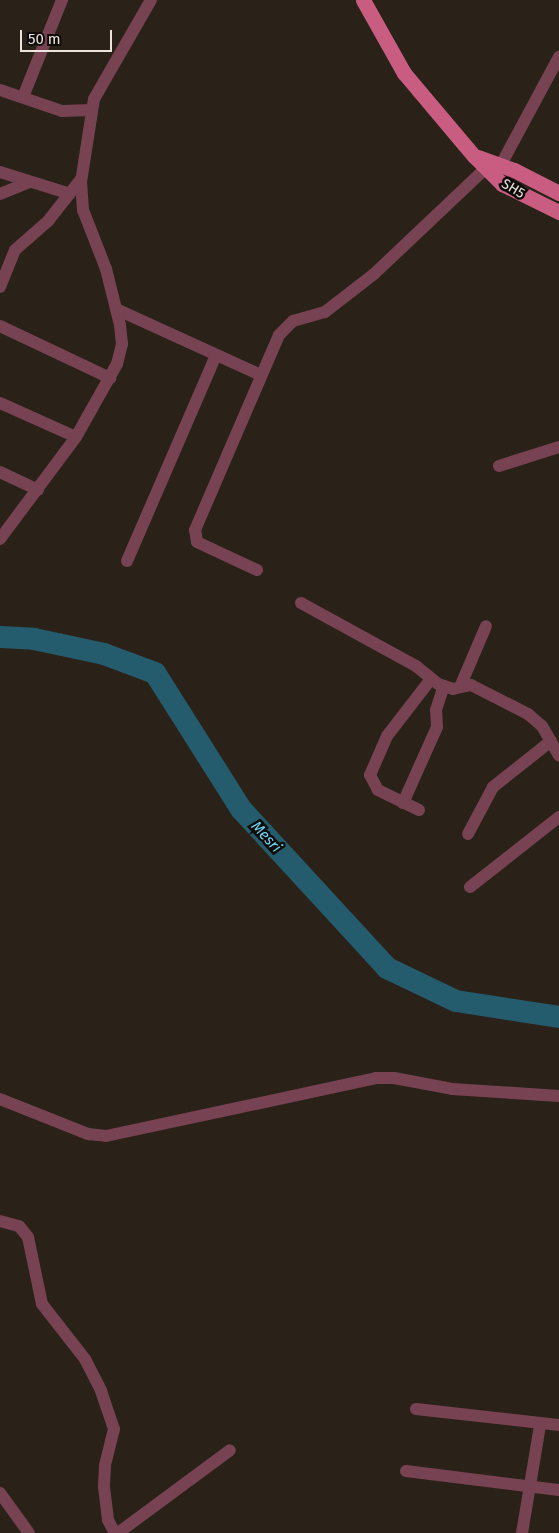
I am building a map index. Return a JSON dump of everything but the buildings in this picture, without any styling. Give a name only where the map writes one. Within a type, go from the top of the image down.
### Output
[{"type":"main road","name":"SH5","points":[[363,0],[404,73],[474,156],[494,170],[559,194]]},
{"type":"main road","name":"SH5","points":[[494,170],[502,184],[559,212]]},
{"type":"street","points":[[23,97],[62,0]]},
{"type":"street","points":[[0,539],[11,527],[76,437],[110,378],[122,344],[106,269],[83,210],[81,180],[94,99],[151,0]]},
{"type":"street","points":[[257,570],[196,542],[194,538],[195,530],[261,375],[285,326],[325,312],[343,299],[494,170],[559,57]]},
{"type":"street","points":[[0,90],[62,111],[91,110]]},
{"type":"street","points":[[0,172],[70,194]]},
{"type":"street","points":[[0,287],[15,250],[48,221],[81,180]]},
{"type":"street","points":[[0,194],[30,182]]},
{"type":"street","points":[[116,309],[261,375]]},
{"type":"street","points":[[0,326],[110,378]]},
{"type":"street","points":[[126,561],[216,355]]},
{"type":"street","points":[[0,403],[76,437]]},
{"type":"street","points":[[499,466],[559,447]]},
{"type":"street","points":[[0,472],[38,490]]},
{"type":"street","points":[[301,603],[416,666],[431,679],[444,686],[460,687],[471,685],[528,714],[542,726],[559,755]]},
{"type":"street","points":[[460,687],[486,626]]},
{"type":"street","points":[[419,810],[378,790],[370,775],[387,736],[431,679]]},
{"type":"street","points":[[403,802],[438,727],[436,710],[444,686]]},
{"type":"street","points":[[468,834],[493,787],[551,741]]},
{"type":"street","points":[[470,887],[559,817]]},
{"type":"street","points":[[0,1100],[97,1136],[185,1120],[376,1078],[394,1078],[452,1089],[559,1096]]},
{"type":"street","points":[[0,1221],[19,1226],[28,1237],[42,1304],[85,1359],[101,1391],[114,1429],[105,1466],[104,1487],[108,1520],[116,1533],[230,1450]]},
{"type":"street","points":[[416,1409],[559,1425]]},
{"type":"street","points":[[522,1533],[540,1424]]},
{"type":"street","points":[[406,1471],[530,1488],[559,1490]]},
{"type":"street","points":[[0,1493],[29,1533]]},
{"type":"waterway","name":"Mesri","points":[[0,637],[34,639],[104,654],[155,673],[241,809],[387,968],[456,1001],[559,1017]]}]
